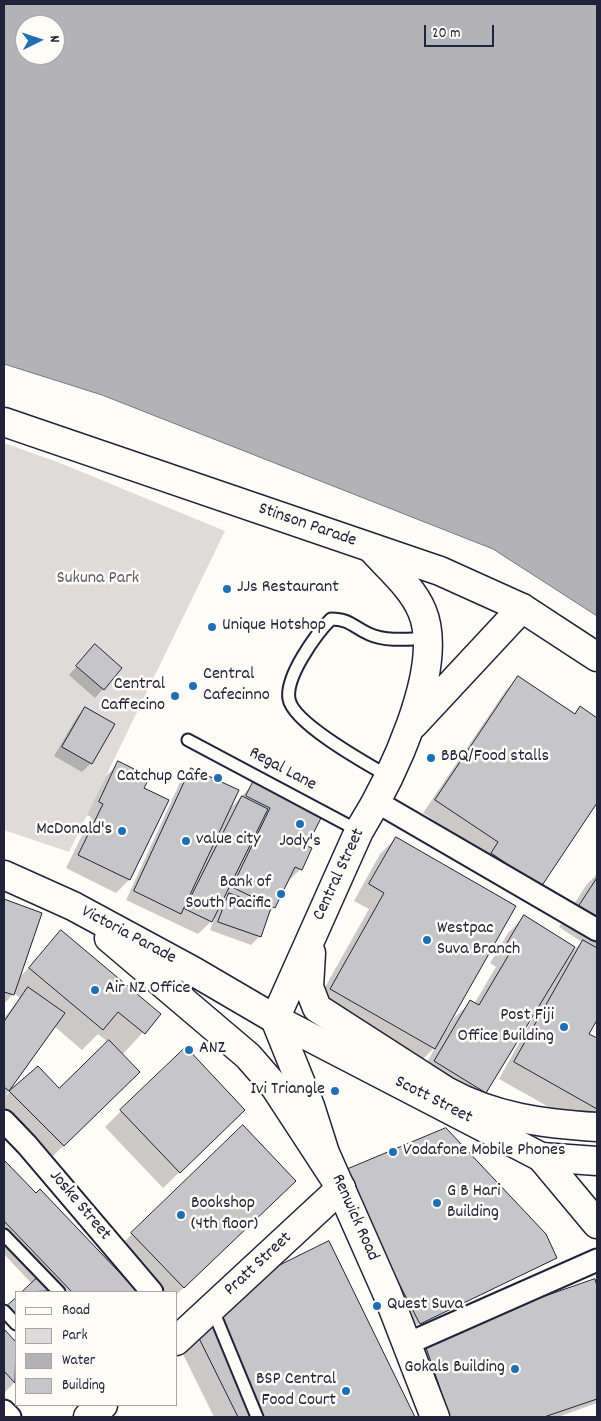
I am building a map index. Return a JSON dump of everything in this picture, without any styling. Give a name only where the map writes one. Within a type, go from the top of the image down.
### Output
[{"type":"main road","name":"Stinson Parade","points":[[4,422],[440,571],[522,608],[597,656]]},
{"type":"main road","name":"Central Street","points":[[275,1019],[359,831],[377,802],[407,732],[427,669],[429,638],[418,602],[372,549]]},
{"type":"main road","name":"Central Street","points":[[407,732],[522,608]]},
{"type":"main road","name":"Victoria Parade","points":[[4,875],[73,906],[194,971],[275,1019]]},
{"type":"main road","points":[[73,906],[248,1056],[276,1088],[341,1188]]},
{"type":"main road","points":[[314,934],[308,977],[314,1003],[321,1011],[468,1103],[493,1113],[523,1119],[561,1125],[597,1127]]},
{"type":"main road","name":"Scott Street","points":[[275,1019],[541,1157],[597,1161]]},
{"type":"main road","name":"Renwick Road","points":[[275,1019],[310,1106],[325,1153],[407,1344],[435,1417]]},
{"type":"main road","points":[[541,1157],[597,1224]]},
{"type":"main road","name":"Pratt Street","points":[[180,1331],[212,1308],[341,1188]]},
{"type":"main road","points":[[88,1417],[102,1406]]},
{"type":"street","points":[[377,802],[597,930]]},
{"type":"street","name":"Joske Street","points":[[4,1121],[27,1145],[151,1291]]},
{"type":"street","points":[[407,1344],[597,1260]]},
{"type":"street","points":[[4,1411],[10,1417]]},
{"type":"lane","points":[[388,776],[349,755],[298,714],[289,701],[288,686],[319,630],[331,619],[345,619],[370,635],[396,639],[429,638]]},
{"type":"lane","name":"Regal Lane","points":[[188,740],[359,831]]},
{"type":"lane","points":[[4,1235],[58,1291]]},
{"type":"lane","points":[[212,1308],[257,1417]]},
{"type":"lane","points":[[4,1311],[15,1323]]},
{"type":"green space","name":"Sukuna Park","points":[[4,443],[60,463],[225,531],[69,852],[4,830]]},
{"type":"water","points":[[4,4],[597,4],[597,616],[493,549],[102,395],[4,364]]},
{"type":"building","points":[[95,644],[122,668],[104,690],[76,666]]},
{"type":"building","points":[[518,676],[575,714],[580,706],[597,718],[597,803],[541,887],[491,853],[498,842],[435,800]]},
{"type":"building","points":[[85,707],[115,724],[92,764],[62,747]]},
{"type":"building","name":"McDonald's","points":[[118,761],[150,777],[144,788],[169,800],[130,880],[78,855],[103,804],[99,802]]},
{"type":"building","name":"value city","points":[[191,768],[239,790],[181,914],[134,891]]},
{"type":"building","points":[[253,782],[322,816],[307,846],[312,848],[302,870],[295,867],[275,908],[232,887],[270,808],[246,796]]},
{"type":"building","points":[[242,796],[268,809],[212,922],[185,909]]},
{"type":"building","name":"Westpac Suva Branch","points":[[396,837],[516,906],[435,1049],[330,989],[384,893],[369,884]]},
{"type":"building","points":[[597,878],[597,918],[579,906]]},
{"type":"building","points":[[229,893],[271,908],[261,937],[218,922]]},
{"type":"building","points":[[4,899],[42,913],[14,995],[4,992]]},
{"type":"building","points":[[524,915],[575,947],[486,1093],[434,1061],[470,1000],[479,1005],[511,951],[505,947]]},
{"type":"building","name":"Air NZ Office","points":[[61,930],[161,1014],[145,1034],[118,1012],[103,1030],[29,968]]},
{"type":"building","name":"Post Fiji Office Building","points":[[583,940],[597,948],[597,1020],[589,1034],[597,1038],[597,1109],[514,1062]]},
{"type":"building","points":[[28,987],[65,1013],[9,1091],[4,1087],[4,1022]]},
{"type":"building","points":[[109,1040],[140,1072],[64,1146],[9,1091],[38,1066],[59,1088]]},
{"type":"building","points":[[186,1047],[245,1110],[180,1173],[120,1110]]},
{"type":"building","points":[[243,1125],[296,1181],[184,1288],[131,1233]]},
{"type":"building","name":"G B Hari Building","points":[[446,1128],[546,1234],[557,1258],[420,1324],[341,1172]]},
{"type":"building","points":[[4,1160],[36,1193],[40,1189],[137,1291],[71,1291],[4,1221]]},
{"type":"building","points":[[329,1241],[415,1417],[238,1417],[186,1312]]},
{"type":"building","points":[[37,1278],[50,1291],[23,1291]]},
{"type":"building","name":"Gokals Building","points":[[595,1279],[597,1286],[597,1399],[544,1417],[450,1417],[423,1339]]},
{"type":"building","points":[[15,1299],[15,1313],[8,1305]]},
{"type":"building","points":[[4,1329],[15,1341],[15,1383],[4,1371]]},
{"type":"place","name":"JJs Restaurant","points":[[227,589]]},
{"type":"place","name":"Unique Hotshop","points":[[212,627]]},
{"type":"place","name":"Central Cafecinno","points":[[193,686]]},
{"type":"place","name":"Central Caffecino","points":[[175,696]]},
{"type":"place","name":"BBQ/Food stalls","points":[[431,758]]},
{"type":"place","name":"Catchup Cafe","points":[[218,778]]},
{"type":"place","name":"Jody's","points":[[300,824]]},
{"type":"place","name":"McDonald's","points":[[122,831]]},
{"type":"place","name":"value city","points":[[186,841]]},
{"type":"place","name":"Bank of South Pacific","points":[[281,894]]},
{"type":"place","name":"Westpac Suva Branch","points":[[427,940]]},
{"type":"place","name":"Air NZ Office","points":[[95,990]]},
{"type":"place","name":"Post Fiji Office Building","points":[[564,1027]]},
{"type":"place","name":"ANZ","points":[[189,1050]]},
{"type":"place","name":"Ivi Triangle","points":[[335,1091]]},
{"type":"place","name":"Vodafone Mobile Phones","points":[[393,1152]]},
{"type":"place","name":"G B Hari Building","points":[[437,1203]]},
{"type":"place","name":"Bookshop (4th floor)","points":[[181,1215]]},
{"type":"place","name":"Quest Suva","points":[[377,1306]]},
{"type":"place","name":"Gokals Building","points":[[515,1369]]},
{"type":"place","name":"BSP Central Food Court","points":[[346,1391]]}]
